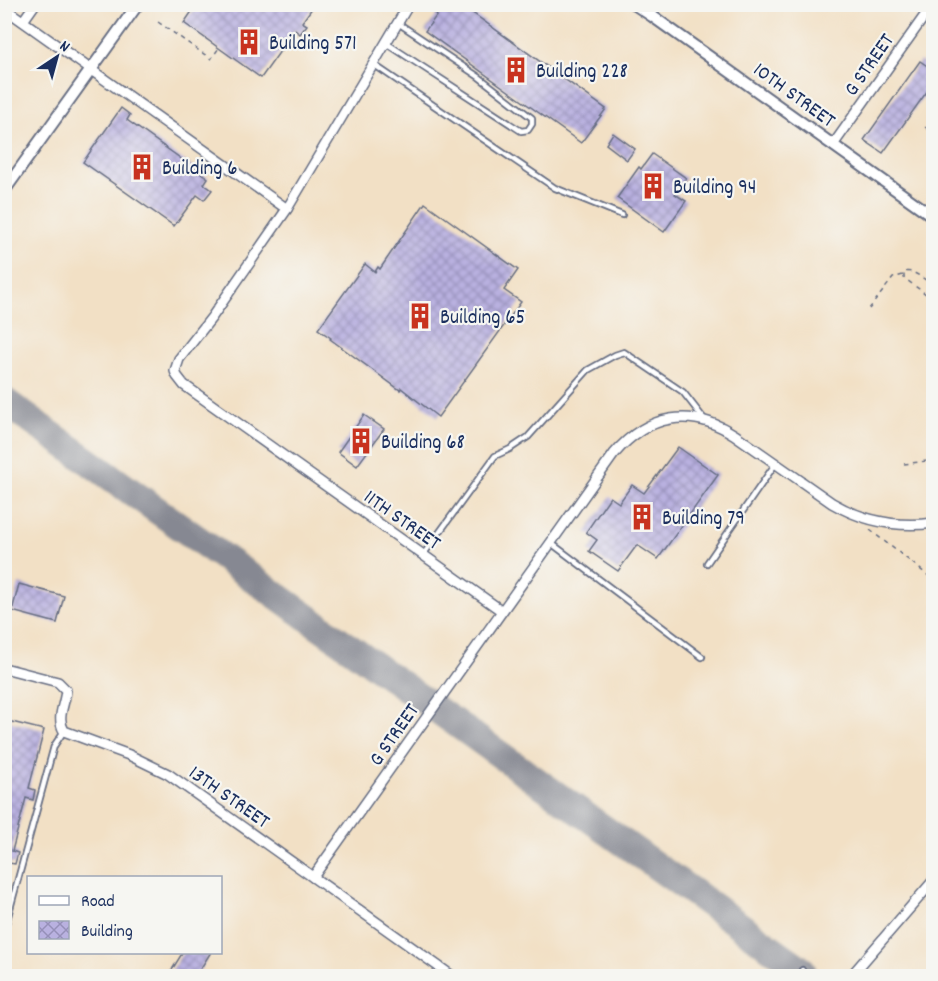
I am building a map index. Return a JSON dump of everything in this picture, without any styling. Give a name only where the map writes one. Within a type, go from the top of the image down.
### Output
[{"type":"street","points":[[23,21],[35,4]]},
{"type":"street","points":[[4,191],[138,4]]},
{"type":"street","name":"11TH STREET","points":[[409,4],[287,209],[212,317],[178,359],[177,376],[184,385],[502,611]]},
{"type":"street","name":"10TH STREET","points":[[634,4],[933,217]]},
{"type":"street","name":"G STREET","points":[[833,145],[933,4]]},
{"type":"street","points":[[4,8],[287,209]]},
{"type":"street","points":[[502,611],[614,454],[628,439],[648,426],[675,418],[705,420],[725,428],[846,511],[862,518],[907,525],[933,523]]},
{"type":"street","name":"G STREET","points":[[313,877],[502,611]]},
{"type":"street","points":[[4,668],[58,682],[63,686],[66,694],[60,718],[64,731]]},
{"type":"street","name":"13TH STREET","points":[[64,731],[129,755],[168,774],[452,976]]},
{"type":"street","points":[[851,976],[933,880]]},
{"type":"lane","points":[[386,44],[521,132],[528,130],[532,124],[532,118],[479,77],[398,23]]},
{"type":"lane","points":[[373,64],[555,188],[622,216]]},
{"type":"lane","points":[[423,555],[495,456],[528,437],[588,370],[615,355],[624,352],[683,392],[705,420]]},
{"type":"lane","points":[[707,563],[776,464]]},
{"type":"lane","points":[[551,543],[702,657]]},
{"type":"lane","points":[[4,931],[54,746],[64,731]]},
{"type":"lane","points":[[802,969],[805,976]]},
{"type":"path","points":[[158,22],[211,59],[219,48]]},
{"type":"path","points":[[925,127],[933,133]]},
{"type":"path","points":[[869,309],[893,278],[903,275],[906,270],[933,285]]},
{"type":"path","points":[[903,275],[933,300]]},
{"type":"path","points":[[904,464],[933,460]]},
{"type":"path","points":[[864,525],[933,580]]},
{"type":"building","name":"Building 571","points":[[197,4],[315,4],[302,22],[307,25],[300,34],[295,30],[261,78],[184,23]]},
{"type":"building","name":"Building 228","points":[[423,4],[460,4],[606,109],[581,143],[425,31],[437,15]]},
{"type":"building","points":[[920,61],[933,70],[933,94],[928,90],[883,153],[864,140]]},
{"type":"building","name":"Building 6","points":[[121,108],[130,115],[127,120],[208,178],[204,184],[212,190],[204,200],[197,195],[174,226],[83,162]]},
{"type":"building","points":[[613,133],[635,149],[627,160],[606,144]]},
{"type":"building","name":"Building 94","points":[[652,154],[686,178],[675,194],[686,201],[664,232],[617,198],[639,167],[641,169]]},
{"type":"building","name":"Building 65","points":[[425,203],[518,270],[504,290],[521,302],[438,417],[318,329],[365,264],[375,272],[378,267],[380,269]]},
{"type":"building","name":"Building 68","points":[[364,415],[384,429],[357,466],[338,452]]},
{"type":"building","name":"Building 79","points":[[678,447],[718,475],[658,559],[637,545],[618,571],[589,551],[597,540],[586,532],[610,497],[619,503],[632,485],[644,493]]},
{"type":"building","points":[[19,584],[64,596],[57,623],[12,611]]},
{"type":"building","points":[[4,720],[44,730],[29,788],[35,790],[33,800],[26,798],[12,851],[18,853],[15,864],[9,863],[7,870],[4,870]]},
{"type":"building","points":[[182,954],[210,954],[196,976],[168,976]]},
{"type":"taxiway","points":[[4,401],[802,970]]},
{"type":"place","name":"Building 571","points":[[249,42]]},
{"type":"place","name":"Building 228","points":[[516,70]]},
{"type":"place","name":"Building 6","points":[[142,167]]},
{"type":"place","name":"Building 94","points":[[653,186]]},
{"type":"place","name":"Building 65","points":[[420,316]]},
{"type":"place","name":"Building 68","points":[[361,441]]},
{"type":"place","name":"Building 79","points":[[642,517]]}]
